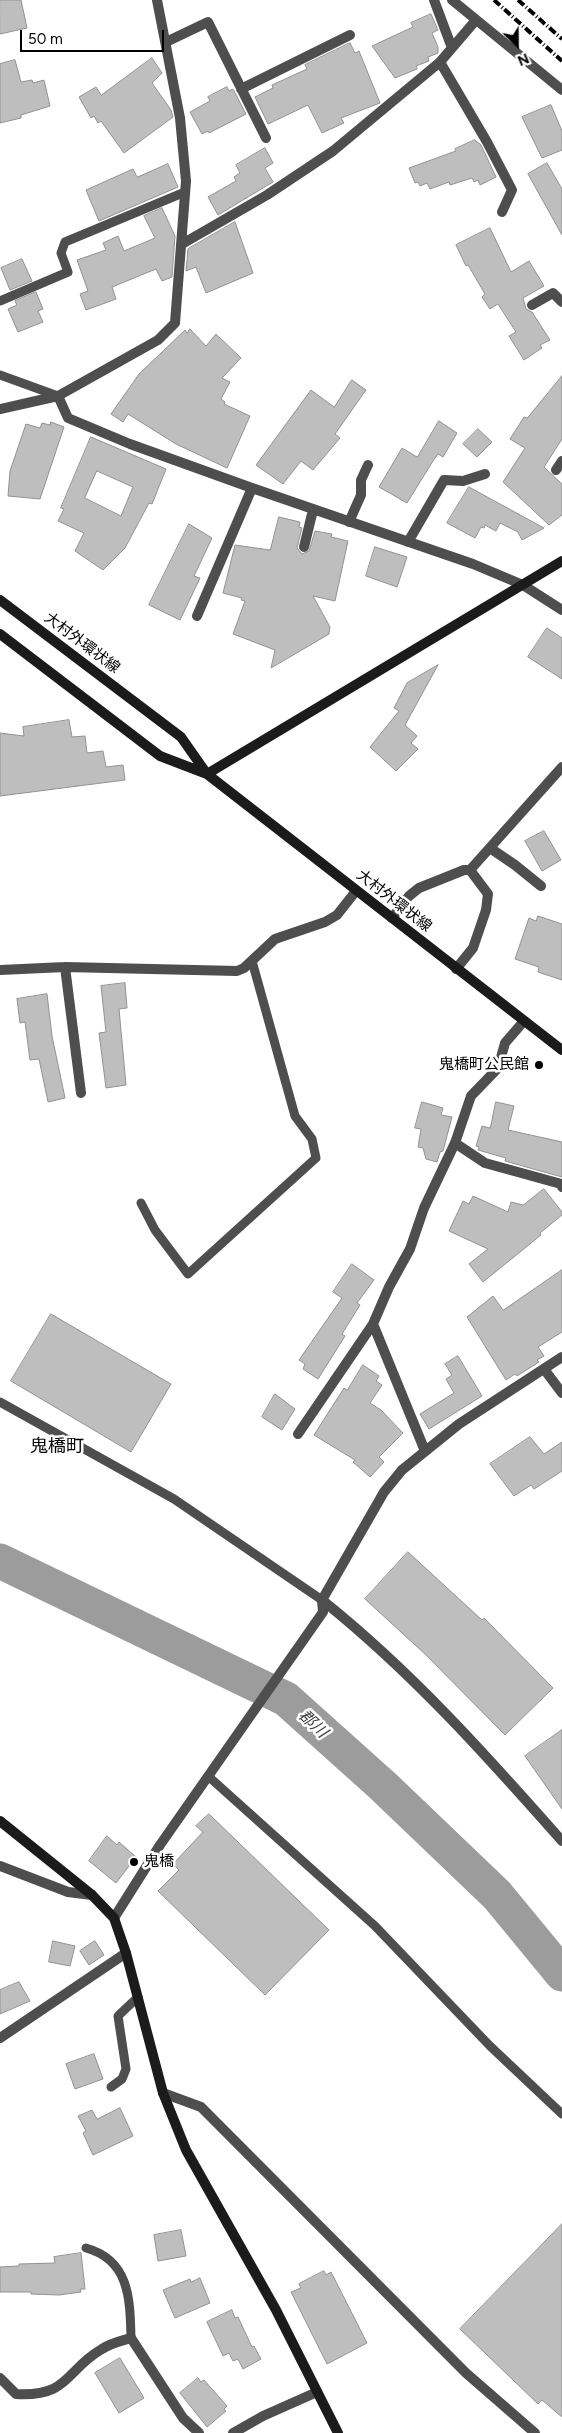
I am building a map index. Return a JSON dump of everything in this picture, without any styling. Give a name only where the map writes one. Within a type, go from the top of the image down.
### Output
[{"type":"street","points":[[0,409],[58,396],[158,340],[175,323],[185,192],[180,118],[157,0]]},
{"type":"street","points":[[434,0],[452,48]]},
{"type":"street","points":[[452,0],[562,90]]},
{"type":"street","points":[[182,244],[267,195],[333,151],[440,62],[476,20]]},
{"type":"street","points":[[166,42],[208,22],[266,138]]},
{"type":"street","points":[[241,89],[350,35]]},
{"type":"street","points":[[440,62],[487,142],[512,190],[502,212]]},
{"type":"street","points":[[532,305],[554,292],[562,302]]},
{"type":"street","points":[[58,396],[68,418],[130,444],[313,510],[473,564],[523,585],[562,610]]},
{"type":"street","points":[[349,522],[361,495],[361,480],[368,465]]},
{"type":"street","points":[[408,542],[444,480],[463,481],[485,474]]},
{"type":"street","points":[[197,616],[252,488]]},
{"type":"street","points":[[304,548],[313,510]]},
{"type":"street","points":[[208,774],[562,561]]},
{"type":"street","name":"大村外環状線","points":[[0,600],[181,737],[208,774],[562,1050]]},
{"type":"street","name":"大村外環状線","points":[[0,634],[160,756],[208,774]]},
{"type":"street","points":[[392,918],[409,896],[419,888],[464,870],[470,870],[562,767]]},
{"type":"street","points":[[490,848],[541,886]]},
{"type":"street","points":[[456,969],[473,948],[486,910],[488,894],[470,870]]},
{"type":"street","points":[[0,970],[66,967],[237,971],[244,968],[275,939],[325,922],[336,915],[356,891]]},
{"type":"street","points":[[66,967],[80,1093]]},
{"type":"street","points":[[298,1434],[373,1324],[389,1287],[410,1249],[424,1208],[455,1143],[471,1096],[498,1068],[505,1043],[524,1021]]},
{"type":"street","points":[[455,1143],[485,1163],[560,1184],[562,1187]]},
{"type":"street","points":[[373,1324],[425,1451]]},
{"type":"street","points":[[114,1918],[160,1845],[323,1612],[322,1600],[384,1492],[402,1470],[459,1424],[562,1357]]},
{"type":"street","points":[[544,1368],[562,1393]]},
{"type":"street","points":[[322,1600],[367,1636],[476,1743],[562,1841]]},
{"type":"street","points":[[0,1822],[92,1895],[114,1918],[126,1953],[162,2093],[186,2150],[276,2310],[338,2433]]},
{"type":"street","points":[[0,1866],[68,1892],[92,1895]]},
{"type":"street","points":[[0,2038],[126,1953]]},
{"type":"street","points":[[162,2093],[201,2107],[466,2373],[535,2433]]},
{"type":"street","points":[[0,2378],[16,2394],[34,2395],[64,2384],[101,2349],[115,2342],[131,2338],[183,2418],[200,2433]]},
{"type":"street","points":[[233,2433],[263,2416],[317,2392]]},
{"type":"lane","points":[[0,301],[68,272],[61,253],[65,242],[185,192]]},
{"type":"lane","points":[[0,375],[58,396]]},
{"type":"lane","points":[[141,1203],[155,1230],[188,1274],[316,1158],[312,1139],[295,1116],[252,961]]},
{"type":"lane","points":[[0,1402],[174,1499],[322,1600]]},
{"type":"lane","points":[[208,1776],[375,1926],[490,2046],[562,2114]]},
{"type":"lane","points":[[111,2087],[122,2079],[126,2069],[118,2016],[138,1997]]},
{"type":"lane","points":[[86,2248],[100,2252],[120,2271],[130,2300],[131,2338]]},
{"type":"building","points":[[0,0],[21,0],[27,28],[0,34]]},
{"type":"building","points":[[431,14],[438,30],[432,33],[438,47],[438,53],[428,57],[429,61],[416,66],[417,69],[395,78],[372,46],[413,27],[411,23]]},
{"type":"building","points":[[350,43],[355,53],[359,51],[380,103],[341,118],[344,123],[322,133],[308,105],[268,124],[255,97],[273,88],[272,85],[307,69],[305,65]]},
{"type":"building","points":[[152,58],[162,73],[152,83],[171,110],[173,117],[124,153],[101,121],[98,123],[94,116],[91,118],[79,97],[96,87],[101,95]]},
{"type":"building","points":[[15,60],[21,82],[32,80],[33,83],[44,80],[50,106],[21,115],[21,118],[0,123],[0,64]]},
{"type":"building","points":[[227,87],[229,91],[233,89],[246,114],[209,133],[208,131],[202,134],[190,112],[210,101],[208,97]]},
{"type":"building","points":[[551,105],[562,131],[562,150],[542,158],[522,117]]},
{"type":"building","points":[[475,140],[481,145],[496,177],[480,185],[478,180],[474,182],[472,178],[450,185],[449,182],[430,189],[427,183],[420,186],[418,182],[415,183],[409,168],[456,151],[455,149]]},
{"type":"building","points":[[265,148],[273,163],[265,168],[273,182],[218,215],[208,197],[236,181],[234,177],[240,173],[236,165]]},
{"type":"building","points":[[547,163],[562,189],[562,235],[528,174]]},
{"type":"building","points":[[168,164],[178,187],[99,221],[86,190],[133,169],[137,177]]},
{"type":"building","points":[[162,208],[175,236],[172,277],[162,281],[156,269],[112,287],[116,299],[86,310],[80,294],[88,291],[77,260],[106,250],[103,243],[118,236],[124,251],[155,238],[144,216]]},
{"type":"building","points":[[235,222],[253,273],[206,293],[196,267],[186,271],[188,249]]},
{"type":"building","points":[[490,228],[511,272],[529,261],[544,286],[523,298],[526,309],[532,312],[550,340],[540,345],[542,348],[524,360],[509,336],[516,332],[498,304],[490,309],[482,297],[485,294],[468,265],[466,266],[456,245]]},
{"type":"building","points":[[22,259],[32,281],[10,290],[1,268]]},
{"type":"building","points":[[36,292],[43,309],[38,311],[43,322],[18,332],[8,309],[17,305],[15,301]]},
{"type":"building","points":[[190,329],[206,346],[216,334],[241,358],[222,378],[230,382],[221,399],[225,402],[224,404],[250,416],[227,468],[176,444],[128,414],[123,422],[111,414],[139,374],[185,330],[187,333]]},
{"type":"building","points":[[562,376],[562,439],[544,467],[562,484],[562,515],[549,525],[503,482],[525,448],[510,439],[524,417],[527,418]]},
{"type":"building","points":[[352,380],[366,390],[335,434],[340,438],[313,470],[301,461],[283,484],[256,465],[311,390],[334,407]]},
{"type":"building","points":[[439,421],[457,433],[443,457],[438,454],[433,461],[407,503],[379,487],[402,448],[417,457]]},
{"type":"building","points":[[51,422],[64,427],[40,499],[8,496],[10,471],[26,424],[40,428],[42,423],[50,425]]},
{"type":"building","points":[[478,429],[492,442],[477,457],[463,444]]},
{"type":"building","points":[[91,437],[166,469],[152,504],[149,503],[125,548],[103,570],[75,551],[84,533],[58,521],[64,509],[61,508]],"holes":[[[97,471],[133,487],[121,516],[85,498]]]},
{"type":"building","points":[[469,487],[544,528],[522,540],[518,532],[500,523],[496,531],[485,525],[484,528],[481,527],[475,538],[447,523]]},
{"type":"building","points":[[279,517],[300,522],[299,527],[302,528],[297,548],[302,554],[309,551],[315,531],[332,534],[331,537],[348,541],[335,601],[313,596],[330,627],[329,634],[271,668],[275,650],[233,634],[245,601],[241,600],[242,598],[223,593],[235,545],[270,550]]},
{"type":"building","points":[[189,524],[212,538],[194,576],[200,578],[180,620],[149,605]]},
{"type":"building","points":[[375,547],[407,557],[397,587],[366,576]]},
{"type":"building","points":[[547,628],[562,638],[562,679],[528,657]]},
{"type":"building","points":[[438,665],[405,725],[417,736],[411,743],[418,749],[396,771],[370,747],[399,711],[394,708],[407,683]]},
{"type":"building","points":[[69,720],[72,737],[85,736],[87,753],[103,751],[106,767],[123,765],[125,780],[0,796],[0,733],[24,736],[23,727]]},
{"type":"building","points":[[544,831],[561,860],[542,871],[525,841]]},
{"type":"building","points":[[538,916],[562,924],[562,980],[538,972],[539,967],[515,959],[529,918],[536,921]]},
{"type":"building","points":[[125,983],[127,1008],[119,1009],[126,1085],[106,1088],[99,1033],[106,1032],[101,986]]},
{"type":"building","points":[[47,994],[52,1036],[65,1098],[48,1102],[39,1059],[30,1060],[25,1022],[20,1023],[17,999]]},
{"type":"building","points":[[422,1102],[443,1108],[441,1115],[452,1117],[443,1151],[440,1152],[437,1162],[426,1159],[423,1148],[418,1147],[421,1129],[415,1128]]},
{"type":"building","points":[[496,1102],[514,1106],[508,1130],[562,1142],[562,1177],[505,1161],[506,1158],[478,1150],[479,1147],[476,1146],[482,1126],[490,1128]]},
{"type":"building","points":[[544,1189],[562,1212],[562,1215],[540,1233],[541,1235],[483,1282],[469,1264],[488,1249],[449,1231],[463,1201],[469,1204],[473,1196],[508,1212],[511,1202],[523,1205]]},
{"type":"building","points":[[352,1264],[374,1280],[357,1303],[360,1305],[342,1334],[345,1336],[318,1379],[303,1369],[305,1364],[299,1360],[342,1298],[333,1292]]},
{"type":"building","points":[[562,1270],[562,1332],[538,1347],[544,1356],[537,1360],[539,1362],[517,1376],[515,1374],[506,1380],[467,1317],[493,1296],[503,1310]]},
{"type":"building","points":[[51,1314],[171,1384],[131,1452],[11,1381]]},
{"type":"building","points":[[458,1356],[482,1396],[429,1429],[420,1414],[454,1393],[446,1379],[452,1375],[445,1364]]},
{"type":"building","points":[[363,1365],[379,1376],[376,1381],[382,1385],[370,1403],[381,1410],[403,1433],[379,1457],[384,1462],[370,1477],[353,1462],[355,1460],[314,1435],[344,1388],[347,1390]]},
{"type":"building","points":[[275,1394],[295,1409],[282,1430],[262,1417]]},
{"type":"building","points":[[530,1437],[544,1454],[562,1442],[562,1471],[534,1489],[531,1485],[514,1496],[490,1464]]},
{"type":"building","points":[[408,1552],[482,1620],[484,1618],[553,1688],[505,1735],[426,1655],[365,1599]]},
{"type":"building","points":[[562,1730],[562,1809],[525,1756]]},
{"type":"building","points":[[209,1814],[329,1930],[265,1995],[158,1891],[179,1870],[173,1864],[203,1832],[196,1826]]},
{"type":"building","points":[[107,1836],[117,1845],[119,1842],[136,1857],[116,1883],[89,1861]]},
{"type":"building","points":[[53,1941],[75,1946],[70,1966],[49,1962]]},
{"type":"building","points":[[95,1941],[104,1955],[89,1965],[80,1951]]},
{"type":"building","points":[[19,1982],[30,2001],[0,2014],[0,1990]]},
{"type":"building","points":[[94,2054],[103,2079],[75,2089],[66,2064]]},
{"type":"building","points":[[120,2108],[133,2136],[93,2155],[83,2133],[86,2131],[78,2116],[92,2110],[97,2119]]},
{"type":"building","points":[[562,2224],[562,2417],[542,2400],[538,2404],[460,2329]]},
{"type":"building","points":[[181,2230],[186,2256],[158,2261],[154,2235]]},
{"type":"building","points":[[81,2253],[85,2289],[80,2289],[81,2292],[59,2295],[31,2294],[31,2292],[0,2292],[0,2267],[19,2266],[19,2264],[55,2263],[54,2257]]},
{"type":"building","points":[[324,2271],[326,2275],[331,2272],[367,2343],[327,2364],[291,2292],[301,2288],[299,2284]]},
{"type":"building","points":[[200,2278],[210,2303],[175,2318],[163,2290],[190,2279],[191,2282]]},
{"type":"building","points":[[232,2310],[235,2318],[238,2317],[252,2347],[254,2346],[261,2359],[243,2369],[238,2359],[233,2361],[229,2353],[223,2356],[207,2322]]},
{"type":"building","points":[[120,2358],[144,2398],[119,2413],[95,2373]]},
{"type":"building","points":[[198,2378],[201,2382],[204,2380],[227,2406],[224,2409],[226,2411],[207,2427],[180,2393]]},
{"type":"waterway","name":"郡川","points":[[0,1561],[286,1699],[383,1786],[497,1895],[562,1974]]},
{"type":"railway","points":[[494,0],[562,61]]},
{"type":"railway","points":[[518,0],[562,39]]},
{"type":"place","name":"鬼橋町公民館","points":[[539,1065]]},
{"type":"place","name":"鬼橋","points":[[134,1862]]},
{"type":"district","name":"鬼橋町","points":[[57,1447]]}]
